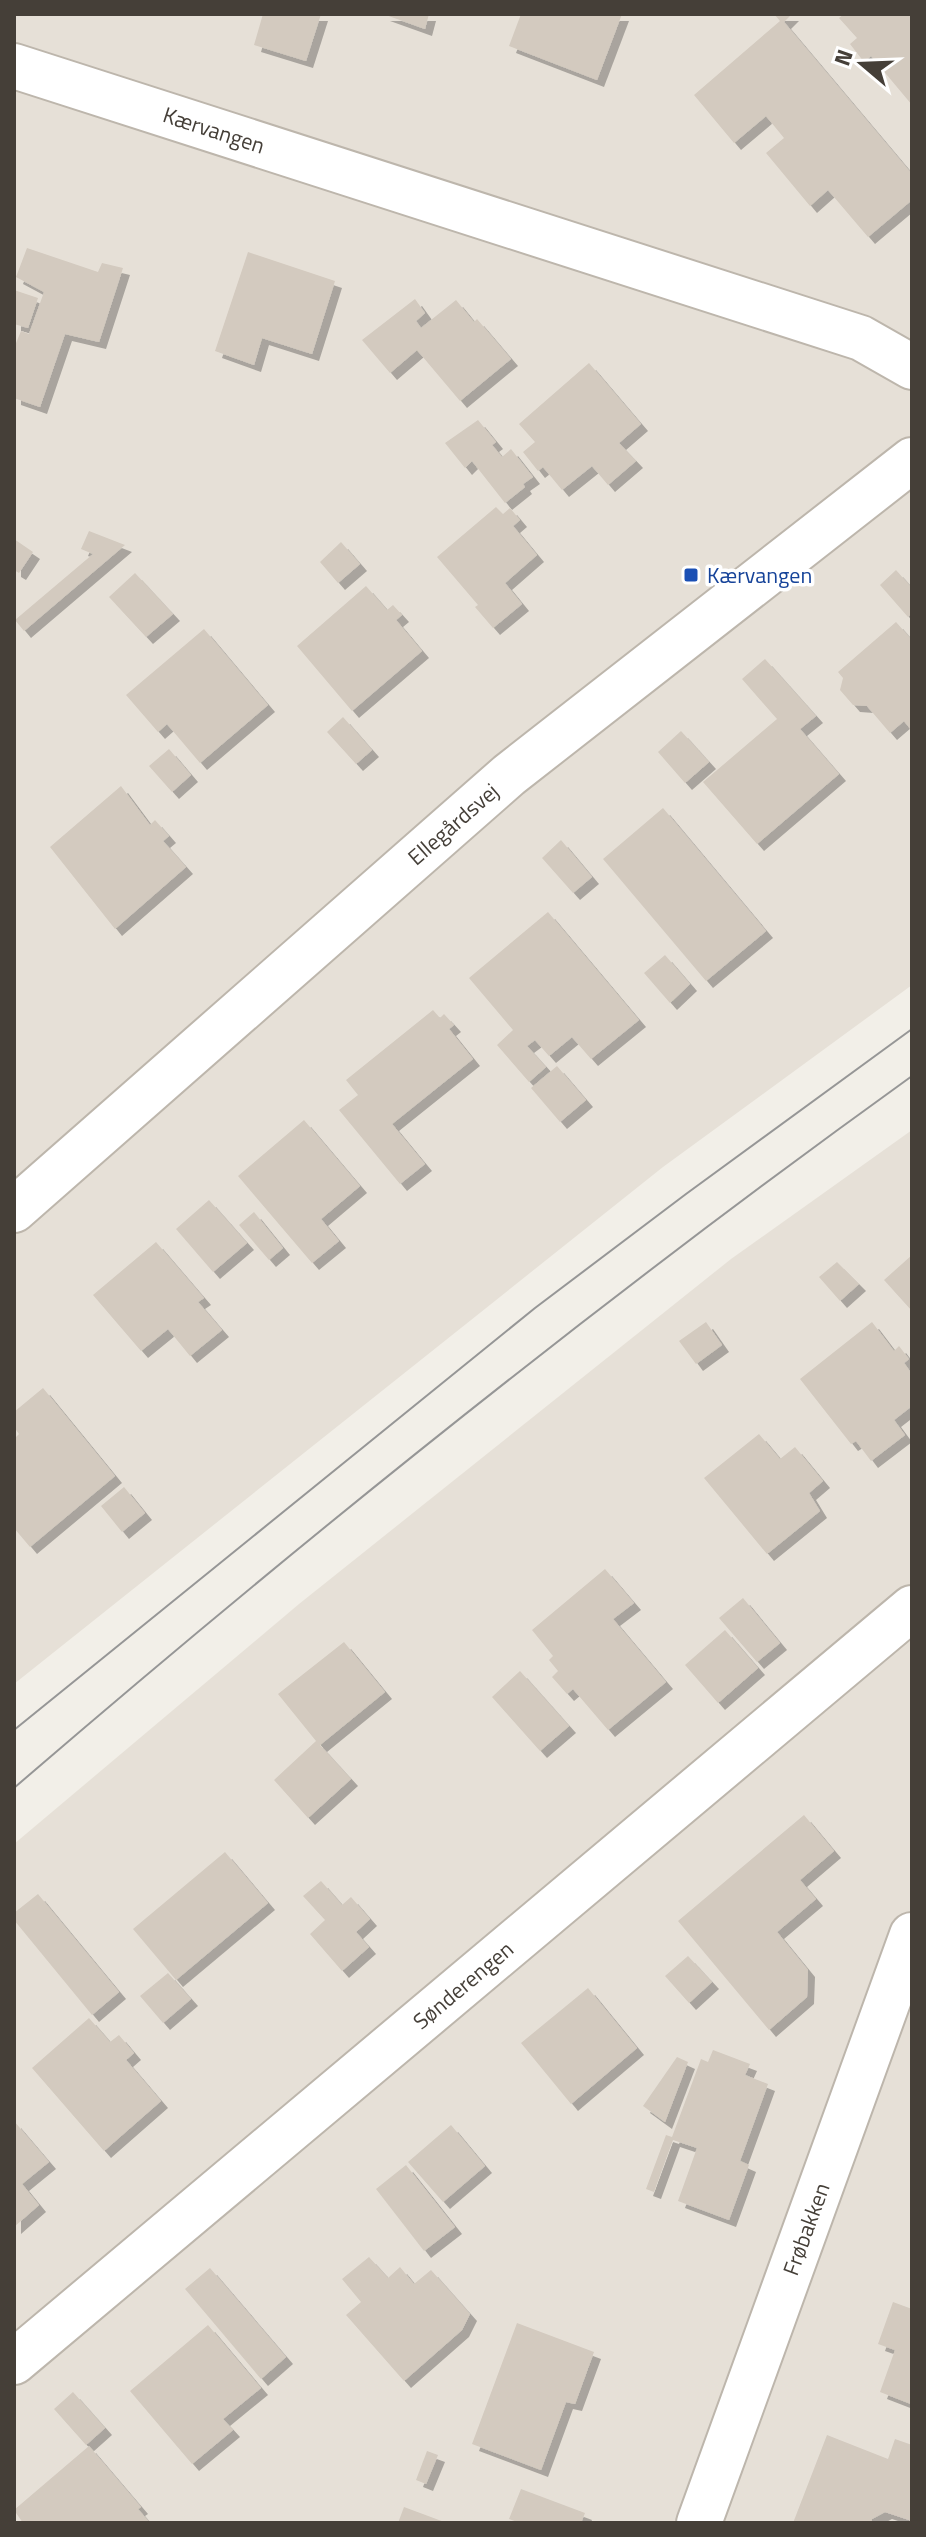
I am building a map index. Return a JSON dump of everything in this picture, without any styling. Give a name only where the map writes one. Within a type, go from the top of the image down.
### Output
[{"type":"street","name":"Kærvangen","points":[[14,66],[861,338],[912,367]]},
{"type":"street","name":"Ellegårdsvej","points":[[19,1195],[509,775],[912,460]]},
{"type":"street","name":"Sønderengen","points":[[14,2362],[912,1608]]},
{"type":"street","name":"Frøbakken","points":[[699,2523],[912,1935]]},
{"type":"shaded area","points":[[14,14],[912,14],[912,985],[663,1167],[14,1684]]},
{"type":"shaded area","points":[[912,1130],[912,2523],[14,2523],[14,1844],[299,1604],[731,1259]]},
{"type":"building","points":[[263,14],[321,14],[306,61],[254,45]]},
{"type":"building","points":[[383,14],[429,14],[425,29]]},
{"type":"building","points":[[521,14],[622,14],[597,80],[509,46]]},
{"type":"building","points":[[774,14],[792,14],[784,22],[912,174],[912,200],[868,237],[828,190],[810,206],[766,153],[784,138],[766,116],[734,143],[694,95],[780,21]]},
{"type":"building","points":[[844,14],[912,14],[912,105],[871,56],[864,62],[850,44],[857,38],[839,18]]},
{"type":"building","points":[[27,248],[98,272],[102,263],[123,268],[99,342],[65,334],[40,407],[14,398],[14,348],[21,331],[29,334],[44,292],[16,277]]},
{"type":"building","points":[[248,252],[335,281],[312,354],[262,338],[254,365],[215,351]]},
{"type":"building","points":[[14,290],[38,298],[28,328],[14,324]]},
{"type":"building","points":[[415,299],[425,313],[416,321],[421,328],[456,300],[474,322],[477,319],[511,359],[460,401],[417,350],[390,373],[362,340]]},
{"type":"building","points":[[589,363],[641,424],[619,443],[636,461],[608,485],[592,466],[562,490],[543,467],[538,471],[523,452],[535,442],[519,424]]},
{"type":"building","points":[[478,420],[496,442],[492,445],[502,457],[511,449],[533,477],[505,503],[472,461],[465,468],[445,443]]},
{"type":"building","points":[[496,507],[503,514],[510,508],[520,520],[513,526],[537,555],[505,583],[522,604],[493,628],[475,607],[478,605],[437,557]]},
{"type":"building","points":[[89,531],[125,545],[24,631],[15,620],[93,554],[81,549]]},
{"type":"building","points":[[14,539],[33,552],[19,573],[14,570]]},
{"type":"building","points":[[341,542],[360,564],[338,583],[320,562]]},
{"type":"building","points":[[896,570],[912,588],[912,613],[908,617],[880,585]]},
{"type":"building","points":[[135,573],[173,614],[146,637],[109,597]]},
{"type":"building","points":[[366,586],[387,610],[393,605],[402,615],[396,620],[422,651],[352,711],[297,646]]},
{"type":"building","points":[[896,622],[912,640],[912,731],[904,721],[890,733],[867,706],[853,705],[840,690],[843,678],[838,672]]},
{"type":"building","points":[[204,629],[268,705],[200,763],[167,724],[158,732],[126,695]]},
{"type":"building","points":[[765,659],[816,716],[800,729],[839,774],[757,844],[703,782],[777,719],[742,679]]},
{"type":"building","points":[[343,717],[372,750],[356,764],[327,732]]},
{"type":"building","points":[[681,731],[709,762],[685,783],[658,752]]},
{"type":"building","points":[[169,749],[191,775],[172,792],[149,766]]},
{"type":"building","points":[[121,786],[150,825],[155,820],[169,836],[163,841],[186,867],[115,929],[50,847]]},
{"type":"building","points":[[663,808],[766,931],[706,981],[603,859]]},
{"type":"building","points":[[561,840],[592,877],[573,893],[542,858]]},
{"type":"building","points":[[548,912],[639,1020],[591,1059],[572,1037],[549,1056],[535,1040],[527,1046],[546,1067],[529,1082],[497,1045],[513,1030],[469,978]]},
{"type":"building","points":[[665,955],[690,984],[670,1003],[644,973]]},
{"type":"building","points":[[433,1010],[440,1018],[444,1014],[454,1025],[449,1029],[473,1059],[392,1124],[425,1164],[400,1184],[339,1110],[358,1095],[346,1080]]},
{"type":"building","points":[[557,1066],[586,1100],[560,1122],[531,1088]]},
{"type":"building","points":[[304,1120],[360,1186],[321,1219],[339,1241],[312,1263],[238,1176]]},
{"type":"building","points":[[209,1200],[247,1243],[213,1272],[176,1229]]},
{"type":"building","points":[[254,1212],[283,1248],[269,1260],[239,1225]]},
{"type":"building","points":[[156,1242],[204,1298],[198,1302],[222,1330],[190,1356],[168,1329],[141,1351],[93,1295]]},
{"type":"building","points":[[912,1255],[912,1311],[884,1280]]},
{"type":"building","points":[[837,1262],[859,1284],[840,1301],[819,1277]]},
{"type":"building","points":[[706,1322],[722,1345],[696,1364],[679,1341]]},
{"type":"building","points":[[872,1322],[894,1351],[899,1346],[909,1359],[904,1363],[912,1374],[912,1406],[894,1420],[905,1435],[871,1461],[856,1441],[851,1444],[800,1379]]},
{"type":"building","points":[[43,1388],[115,1476],[30,1547],[14,1528],[14,1439],[19,1434],[14,1427],[14,1412]]},
{"type":"building","points":[[759,1434],[780,1459],[795,1447],[823,1481],[809,1493],[820,1511],[767,1554],[704,1478]]},
{"type":"building","points":[[124,1487],[145,1513],[122,1532],[101,1506]]},
{"type":"building","points":[[605,1569],[634,1603],[613,1619],[666,1682],[608,1730],[573,1689],[567,1694],[552,1677],[558,1671],[549,1660],[553,1656],[532,1630]]},
{"type":"building","points":[[743,1598],[780,1643],[757,1662],[719,1618]]},
{"type":"building","points":[[725,1630],[758,1668],[718,1703],[685,1665]]},
{"type":"building","points":[[344,1642],[385,1692],[320,1745],[351,1779],[308,1818],[274,1780],[316,1741],[278,1694]]},
{"type":"building","points":[[520,1671],[569,1726],[540,1751],[492,1697]]},
{"type":"building","points":[[804,1815],[834,1851],[800,1880],[816,1899],[777,1932],[808,1970],[807,1997],[769,2030],[678,1921]]},
{"type":"building","points":[[225,1852],[268,1903],[176,1980],[133,1929]]},
{"type":"building","points":[[321,1881],[342,1905],[351,1897],[370,1919],[356,1932],[369,1947],[342,1971],[310,1934],[325,1920],[303,1896]]},
{"type":"building","points":[[38,1894],[119,1992],[92,2015],[14,1920],[14,1913]]},
{"type":"building","points":[[688,1956],[712,1982],[689,2003],[665,1976]]},
{"type":"building","points":[[168,1973],[191,1999],[163,2023],[140,1996]]},
{"type":"building","points":[[588,1988],[637,2048],[571,2104],[521,2043]]},
{"type":"building","points":[[89,2018],[110,2042],[119,2035],[134,2053],[126,2060],[161,2101],[104,2151],[32,2068]]},
{"type":"building","points":[[713,2050],[750,2064],[745,2075],[768,2084],[740,2161],[749,2165],[729,2220],[678,2201],[697,2148],[673,2140],[654,2192],[646,2189],[666,2135],[672,2137],[701,2059],[708,2062]]},
{"type":"building","points":[[677,2057],[688,2062],[665,2122],[643,2106]]},
{"type":"building","points":[[14,2121],[49,2162],[22,2184],[39,2205],[14,2227]]},
{"type":"building","points":[[451,2125],[485,2166],[443,2202],[408,2162]]},
{"type":"building","points":[[406,2165],[455,2227],[424,2251],[376,2189]]},
{"type":"building","points":[[369,2257],[388,2278],[400,2267],[414,2284],[431,2270],[470,2314],[462,2330],[404,2381],[346,2315],[361,2302],[342,2279]]},
{"type":"building","points":[[210,2268],[286,2357],[261,2379],[185,2289]]},
{"type":"building","points":[[893,2302],[912,2309],[911,2404],[880,2392],[895,2350],[878,2344]]},
{"type":"building","points":[[517,2323],[594,2352],[575,2404],[566,2402],[541,2470],[472,2444]]},
{"type":"building","points":[[208,2325],[261,2388],[223,2419],[233,2430],[192,2464],[130,2391]]},
{"type":"building","points":[[73,2392],[105,2428],[86,2445],[54,2409]]},
{"type":"building","points":[[827,2435],[888,2459],[895,2439],[912,2445],[912,2521],[885,2512],[872,2519],[871,2523],[793,2523]]},
{"type":"building","points":[[89,2446],[141,2507],[138,2509],[150,2523],[23,2523],[14,2510]]},
{"type":"building","points":[[427,2451],[438,2455],[426,2484],[416,2480]]},
{"type":"building","points":[[521,2489],[585,2513],[581,2523],[520,2523],[509,2519]]},
{"type":"building","points":[[404,2507],[447,2523],[398,2523]]},
{"type":"tram line","points":[[14,1730],[535,1308],[912,1029]]},
{"type":"tram line","points":[[14,1788],[233,1603],[568,1333],[912,1076]]},
{"type":"place","name":"Kærvangen","points":[[691,575]]}]
